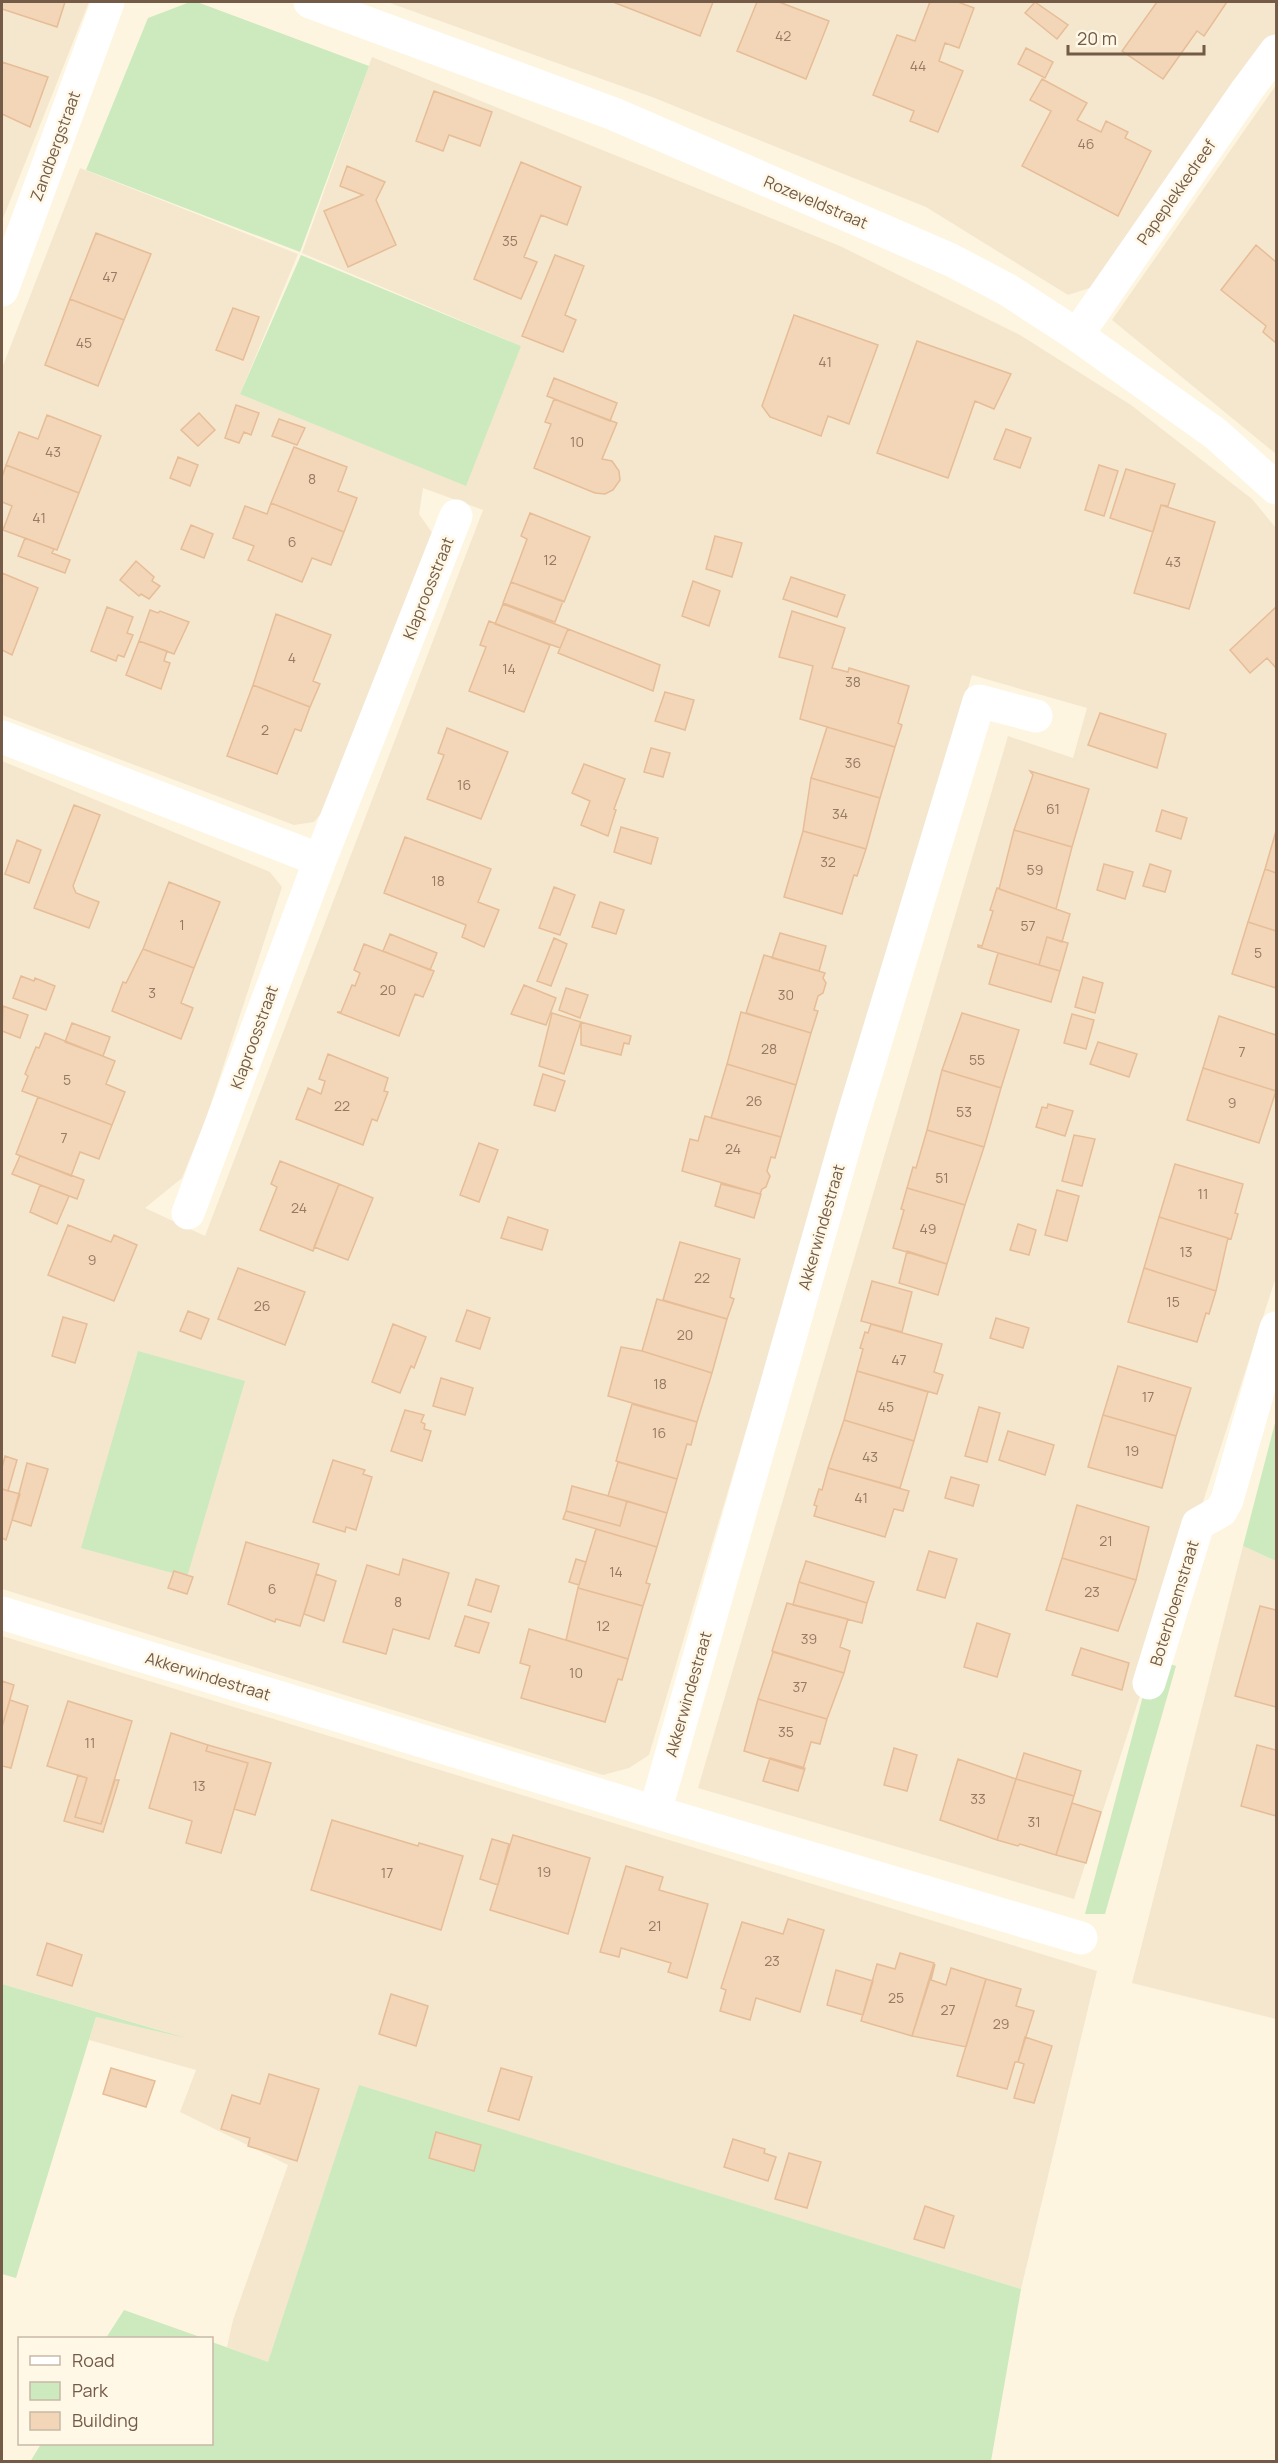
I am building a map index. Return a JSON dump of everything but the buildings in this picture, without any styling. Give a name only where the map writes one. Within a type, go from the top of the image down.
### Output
[{"type":"street","name":"Zandbergstraat","points":[[2,290],[108,2]]},
{"type":"street","name":"Rozeveldstraat","points":[[310,2],[614,114],[940,256],[1008,290],[1077,335],[1215,434],[1276,488]]},
{"type":"street","name":"Papeplekkedreef","points":[[1077,335],[1276,51]]},
{"type":"street","name":"Klaproosstraat","points":[[188,1213],[320,860],[456,516]]},
{"type":"street","name":"Akkerwindestraat","points":[[655,1812],[851,1123],[979,701],[1036,716]]},
{"type":"street","points":[[2,737],[320,860]]},
{"type":"street","name":"Boterbloemstraat","points":[[1149,1683],[1198,1524],[1221,1511],[1227,1500],[1276,1328]]},
{"type":"street","name":"Akkerwindestraat","points":[[2,1613],[655,1812],[1081,1938]]},
{"type":"shaded area","points":[[2,2],[89,2],[2,221]]},
{"type":"shaded area","points":[[387,2],[1276,2],[1276,37],[1096,286],[1068,295],[926,207],[652,97]]},
{"type":"shaded area","points":[[372,57],[840,246],[1020,335],[1131,405],[1252,499],[1276,528],[1276,1277],[1074,1899],[698,1788],[1008,736],[1073,758],[1087,708],[972,675],[649,1755],[629,1768],[603,1775],[2,1589],[2,761],[270,872],[282,887],[207,1116],[182,1178],[145,1208],[205,1236],[483,510],[423,488],[419,514],[433,534],[327,806],[314,822],[294,825],[2,715],[2,368],[80,168],[298,254],[240,394],[521,346],[302,253]]},
{"type":"shaded area","points":[[1276,85],[1276,454],[1112,320]]},
{"type":"shaded area","points":[[1243,1546],[1276,1561],[1276,2019],[1132,1983]]},
{"type":"shaded area","points":[[2,1636],[1097,1971],[1021,2289],[359,2086],[268,2363],[227,2347],[233,2320],[288,2165],[180,2112],[196,2070],[89,2040],[96,2017],[170,2033],[2,1984]]},
{"type":"green space","points":[[190,2],[197,2],[369,66],[300,252],[86,170],[148,18]]},
{"type":"green space","points":[[301,255],[521,346],[466,486],[240,394]]},
{"type":"green space","points":[[138,1351],[245,1381],[187,1577],[81,1548]]},
{"type":"green space","points":[[1276,1419],[1276,1561],[1243,1546]]},
{"type":"green space","points":[[1153,1658],[1176,1666],[1105,1914],[1085,1914]]},
{"type":"green space","points":[[2,1984],[186,2038],[96,2017],[16,2278],[2,2274]]},
{"type":"green space","points":[[359,2085],[1021,2289],[991,2461],[30,2462],[40,2445],[213,2445],[213,2342],[268,2362]]},
{"type":"green space","points":[[124,2310],[200,2337],[107,2337]]}]
